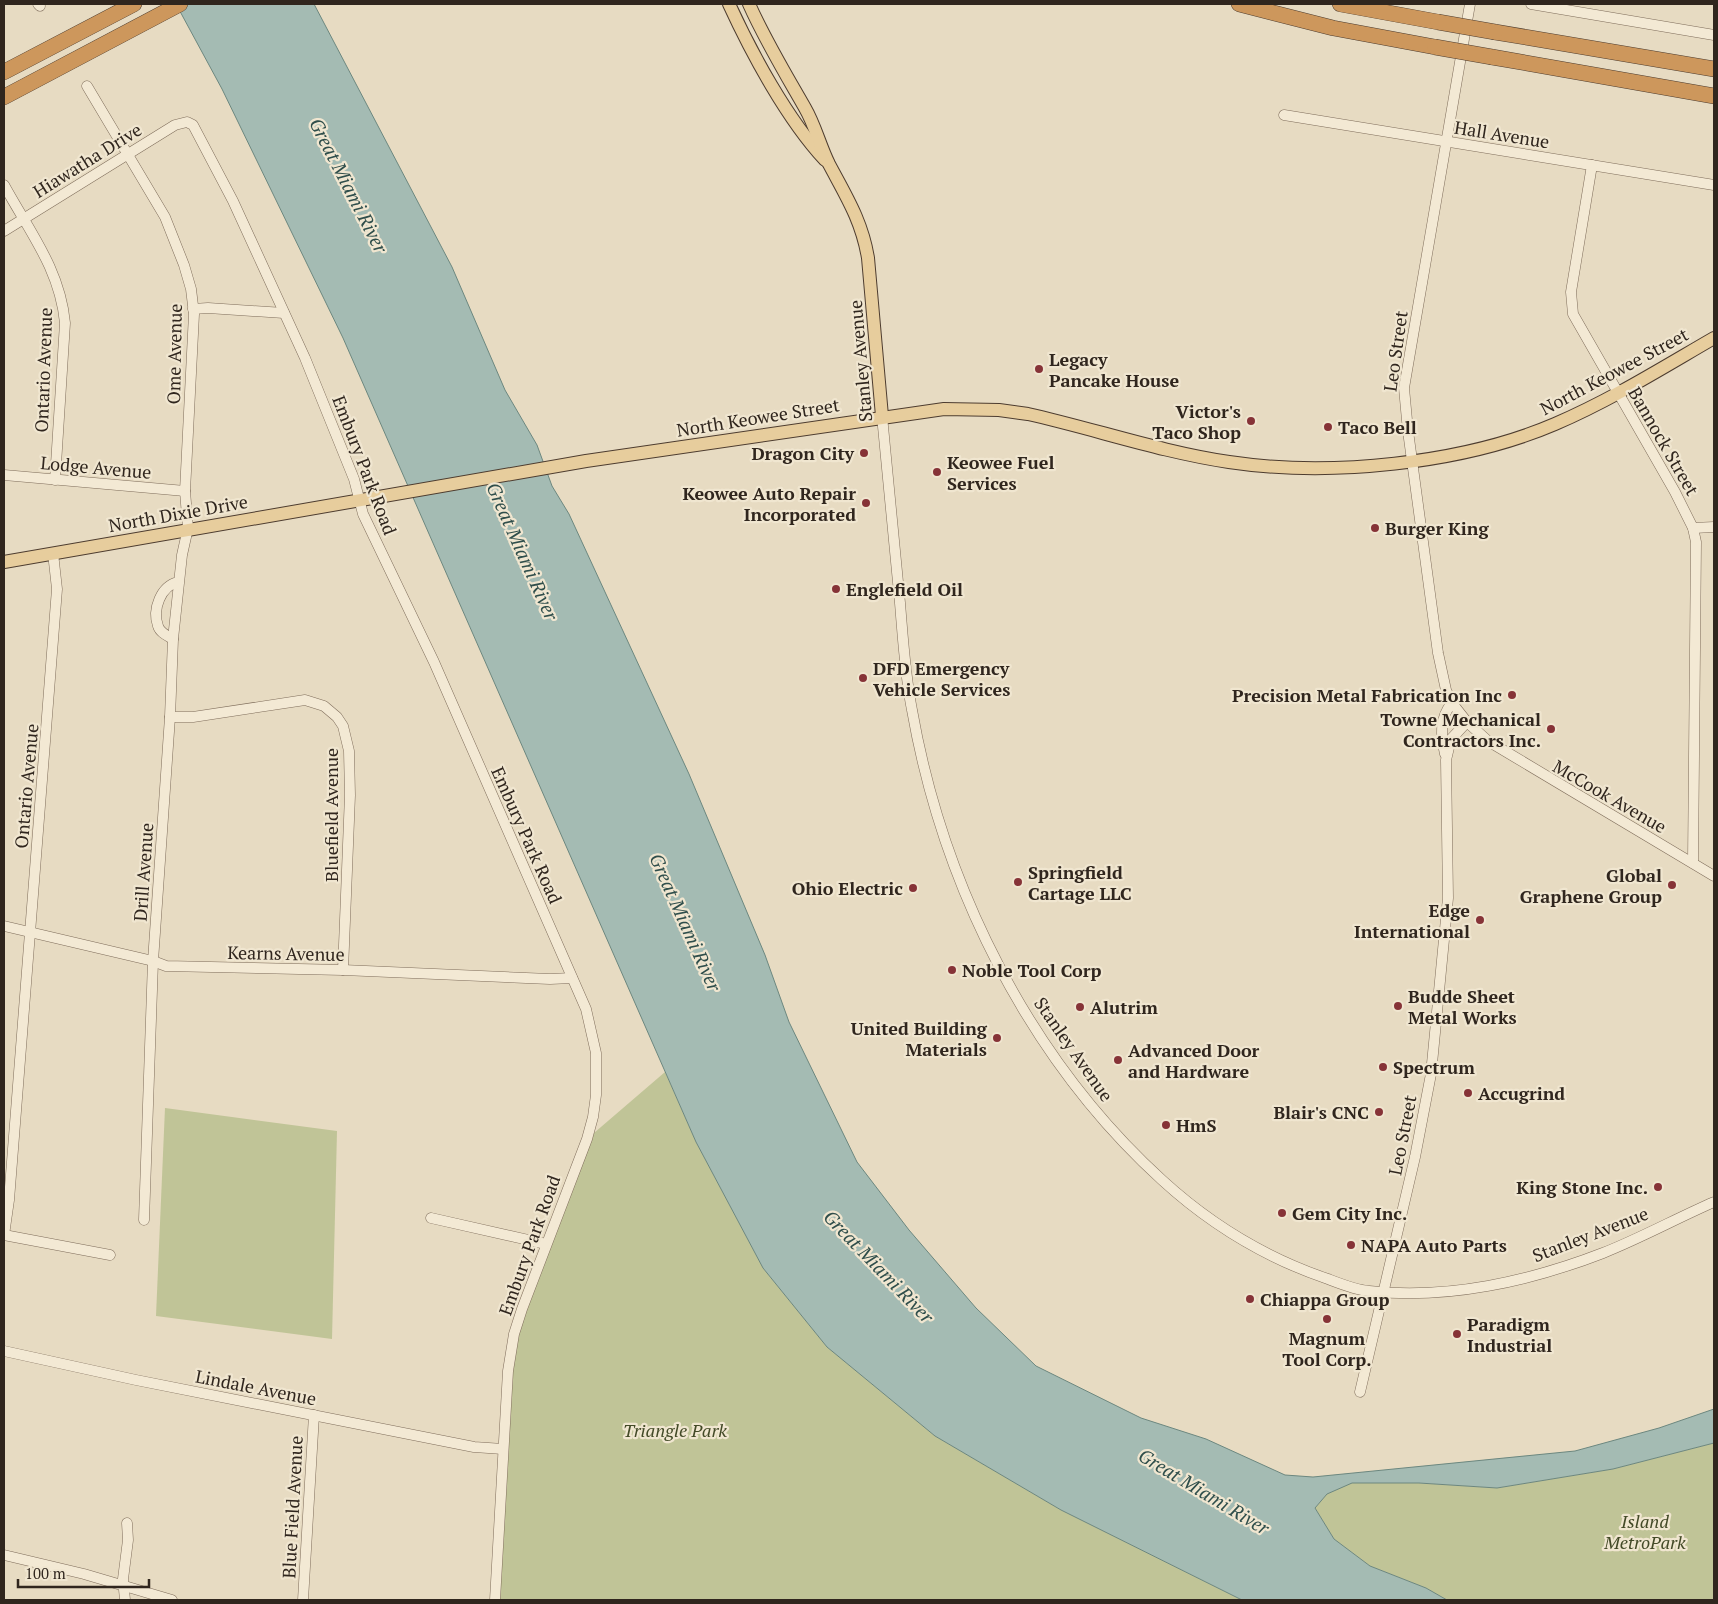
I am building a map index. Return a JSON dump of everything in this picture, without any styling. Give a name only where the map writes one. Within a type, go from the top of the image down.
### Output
[{"type":"highway","points":[[4,72],[134,4]]},
{"type":"highway","points":[[4,97],[180,4]]},
{"type":"highway","points":[[1239,4],[1333,28],[1714,96]]},
{"type":"highway","points":[[1340,4],[1714,70]]},
{"type":"main road","name":"Stanley Avenue","points":[[729,4],[784,105],[811,145],[830,165]]},
{"type":"main road","name":"Stanley Avenue","points":[[749,4],[762,34],[805,108],[830,165],[856,214],[866,249],[882,416]]},
{"type":"main road","name":"North Keowee Street","points":[[464,481],[944,408],[999,410],[1050,419],[1200,457],[1260,466],[1325,469],[1413,460],[1469,452],[1512,440],[1554,425],[1618,393],[1714,338]]},
{"type":"main road","name":"North Dixie Drive","points":[[4,562],[358,498],[464,481]]},
{"type":"street","name":"Leo Street","points":[[1446,760],[1451,739],[1467,722],[1452,703],[1446,690],[1438,653],[1408,431],[1404,388],[1470,4]]},
{"type":"street","points":[[1531,4],[1714,35]]},
{"type":"street","name":"Ome Avenue","points":[[87,86],[165,217],[184,265],[193,309],[185,491],[188,528]]},
{"type":"street","name":"Hall Avenue","points":[[1284,115],[1714,185]]},
{"type":"street","name":"Hiawatha Drive","points":[[4,231],[126,154],[175,125],[188,122]]},
{"type":"street","name":"Embury Park Road","points":[[188,122],[193,125],[233,201],[284,313],[354,479],[363,514],[401,590],[457,713],[586,1009],[594,1038],[596,1095],[587,1139],[546,1244],[514,1334],[508,1371],[495,1600]]},
{"type":"street","name":"Bannock Street","points":[[1592,165],[1571,302],[1579,326],[1675,492],[1693,528],[1696,553],[1693,863]]},
{"type":"street","name":"Ontario Avenue","points":[[4,185],[57,279],[63,305],[65,323],[55,480]]},
{"type":"street","points":[[193,309],[208,308],[284,313]]},
{"type":"street","name":"Stanley Avenue","points":[[882,416],[905,661],[919,748],[949,855],[974,915],[1005,977],[1033,1025],[1086,1099],[1133,1152],[1177,1193],[1236,1236],[1284,1262],[1367,1291],[1430,1291],[1468,1288],[1540,1273],[1603,1252],[1714,1202]]},
{"type":"street","name":"Lodge Avenue","points":[[4,475],[185,491]]},
{"type":"street","points":[[1693,528],[1714,527]]},
{"type":"street","name":"Drill Avenue","points":[[144,1220],[153,961],[170,716],[173,639],[178,582],[188,528]]},
{"type":"street","name":"Ontario Avenue","points":[[4,1235],[57,589],[53,553]]},
{"type":"street","points":[[173,639],[163,633],[158,626],[158,610],[160,596],[165,588],[178,582]]},
{"type":"street","name":"Bluefield Avenue","points":[[170,716],[193,716],[305,700],[324,706],[343,726],[350,751],[350,820],[343,970]]},
{"type":"street","name":"Leo Street","points":[[1360,1392],[1415,1157],[1431,1074],[1448,898],[1446,760],[1442,726],[1444,714],[1452,703]]},
{"type":"street","name":"McCook Avenue","points":[[1467,722],[1502,751],[1714,876]]},
{"type":"street","name":"Kearns Avenue","points":[[4,926],[153,961],[166,966],[343,970],[550,979],[572,978]]},
{"type":"street","points":[[431,1218],[546,1244]]},
{"type":"street","points":[[4,1235],[110,1255]]},
{"type":"street","name":"Lindale Avenue","points":[[4,1351],[136,1380],[314,1415],[474,1446],[503,1449]]},
{"type":"street","name":"Blue Field Avenue","points":[[303,1600],[314,1415]]},
{"type":"street","points":[[125,1600],[123,1579],[128,1540],[127,1523]]},
{"type":"street","points":[[4,1555],[124,1585],[172,1600]]},
{"type":"green space","name":"Triangle Park","points":[[665,1072],[696,1142],[763,1268],[827,1347],[935,1436],[1061,1510],[1242,1600],[495,1600],[509,1357],[587,1139]]},
{"type":"green space","points":[[165,1108],[337,1131],[332,1339],[156,1316]]},
{"type":"green space","name":"Island MetroPark","points":[[1714,1443],[1714,1600],[1447,1600],[1426,1588],[1370,1566],[1334,1539],[1315,1508],[1327,1494],[1352,1482],[1419,1483],[1497,1488],[1613,1469]]},
{"type":"water","name":"Great Miami River","points":[[176,4],[314,4],[452,267],[505,390],[537,445],[552,486],[569,514],[689,774],[765,955],[789,1022],[857,1162],[909,1230],[976,1308],[1036,1366],[1141,1418],[1206,1439],[1285,1475],[1313,1477],[1575,1451],[1659,1428],[1714,1409],[1714,1443],[1613,1469],[1497,1488],[1419,1483],[1352,1483],[1327,1494],[1315,1508],[1334,1539],[1370,1566],[1426,1588],[1447,1600],[1242,1600],[1061,1510],[935,1436],[827,1347],[763,1268],[696,1142],[343,338],[222,89]]},
{"type":"place","name":"Legacy Pancake House","points":[[1039,369]]},
{"type":"place","name":"Victor's Taco Shop","points":[[1251,421]]},
{"type":"place","name":"Taco Bell","points":[[1328,427]]},
{"type":"place","name":"Dragon City","points":[[864,453]]},
{"type":"place","name":"Keowee Fuel Services","points":[[937,472]]},
{"type":"place","name":"Keowee Auto Repair Incorporated","points":[[866,503]]},
{"type":"place","name":"Burger King","points":[[1375,528]]},
{"type":"place","name":"Englefield Oil","points":[[836,589]]},
{"type":"place","name":"DFD Emergency Vehicle Services","points":[[863,678]]},
{"type":"place","name":"Precision Metal Fabrication Inc","points":[[1512,695]]},
{"type":"place","name":"Towne Mechanical Contractors Inc.","points":[[1551,729]]},
{"type":"place","name":"Springfield Cartage LLC","points":[[1018,882]]},
{"type":"place","name":"Global Graphene Group","points":[[1672,885]]},
{"type":"place","name":"Ohio Electric","points":[[913,888]]},
{"type":"place","name":"Edge International","points":[[1480,920]]},
{"type":"place","name":"Noble Tool Corp","points":[[952,970]]},
{"type":"place","name":"Budde Sheet Metal Works","points":[[1398,1006]]},
{"type":"place","name":"Alutrim","points":[[1080,1007]]},
{"type":"place","name":"United Building Materials","points":[[997,1038]]},
{"type":"place","name":"Advanced Door and Hardware","points":[[1118,1060]]},
{"type":"place","name":"Spectrum","points":[[1383,1067]]},
{"type":"place","name":"Accugrind","points":[[1468,1093]]},
{"type":"place","name":"Blair's CNC","points":[[1379,1112]]},
{"type":"place","name":"HmS","points":[[1166,1125]]},
{"type":"place","name":"King Stone Inc.","points":[[1658,1187]]},
{"type":"place","name":"Gem City Inc.","points":[[1282,1213]]},
{"type":"place","name":"NAPA Auto Parts","points":[[1351,1245]]},
{"type":"place","name":"Chiappa Group","points":[[1250,1299]]},
{"type":"place","name":"Magnum Tool Corp.","points":[[1327,1319]]},
{"type":"place","name":"Paradigm Industrial","points":[[1457,1334]]}]
